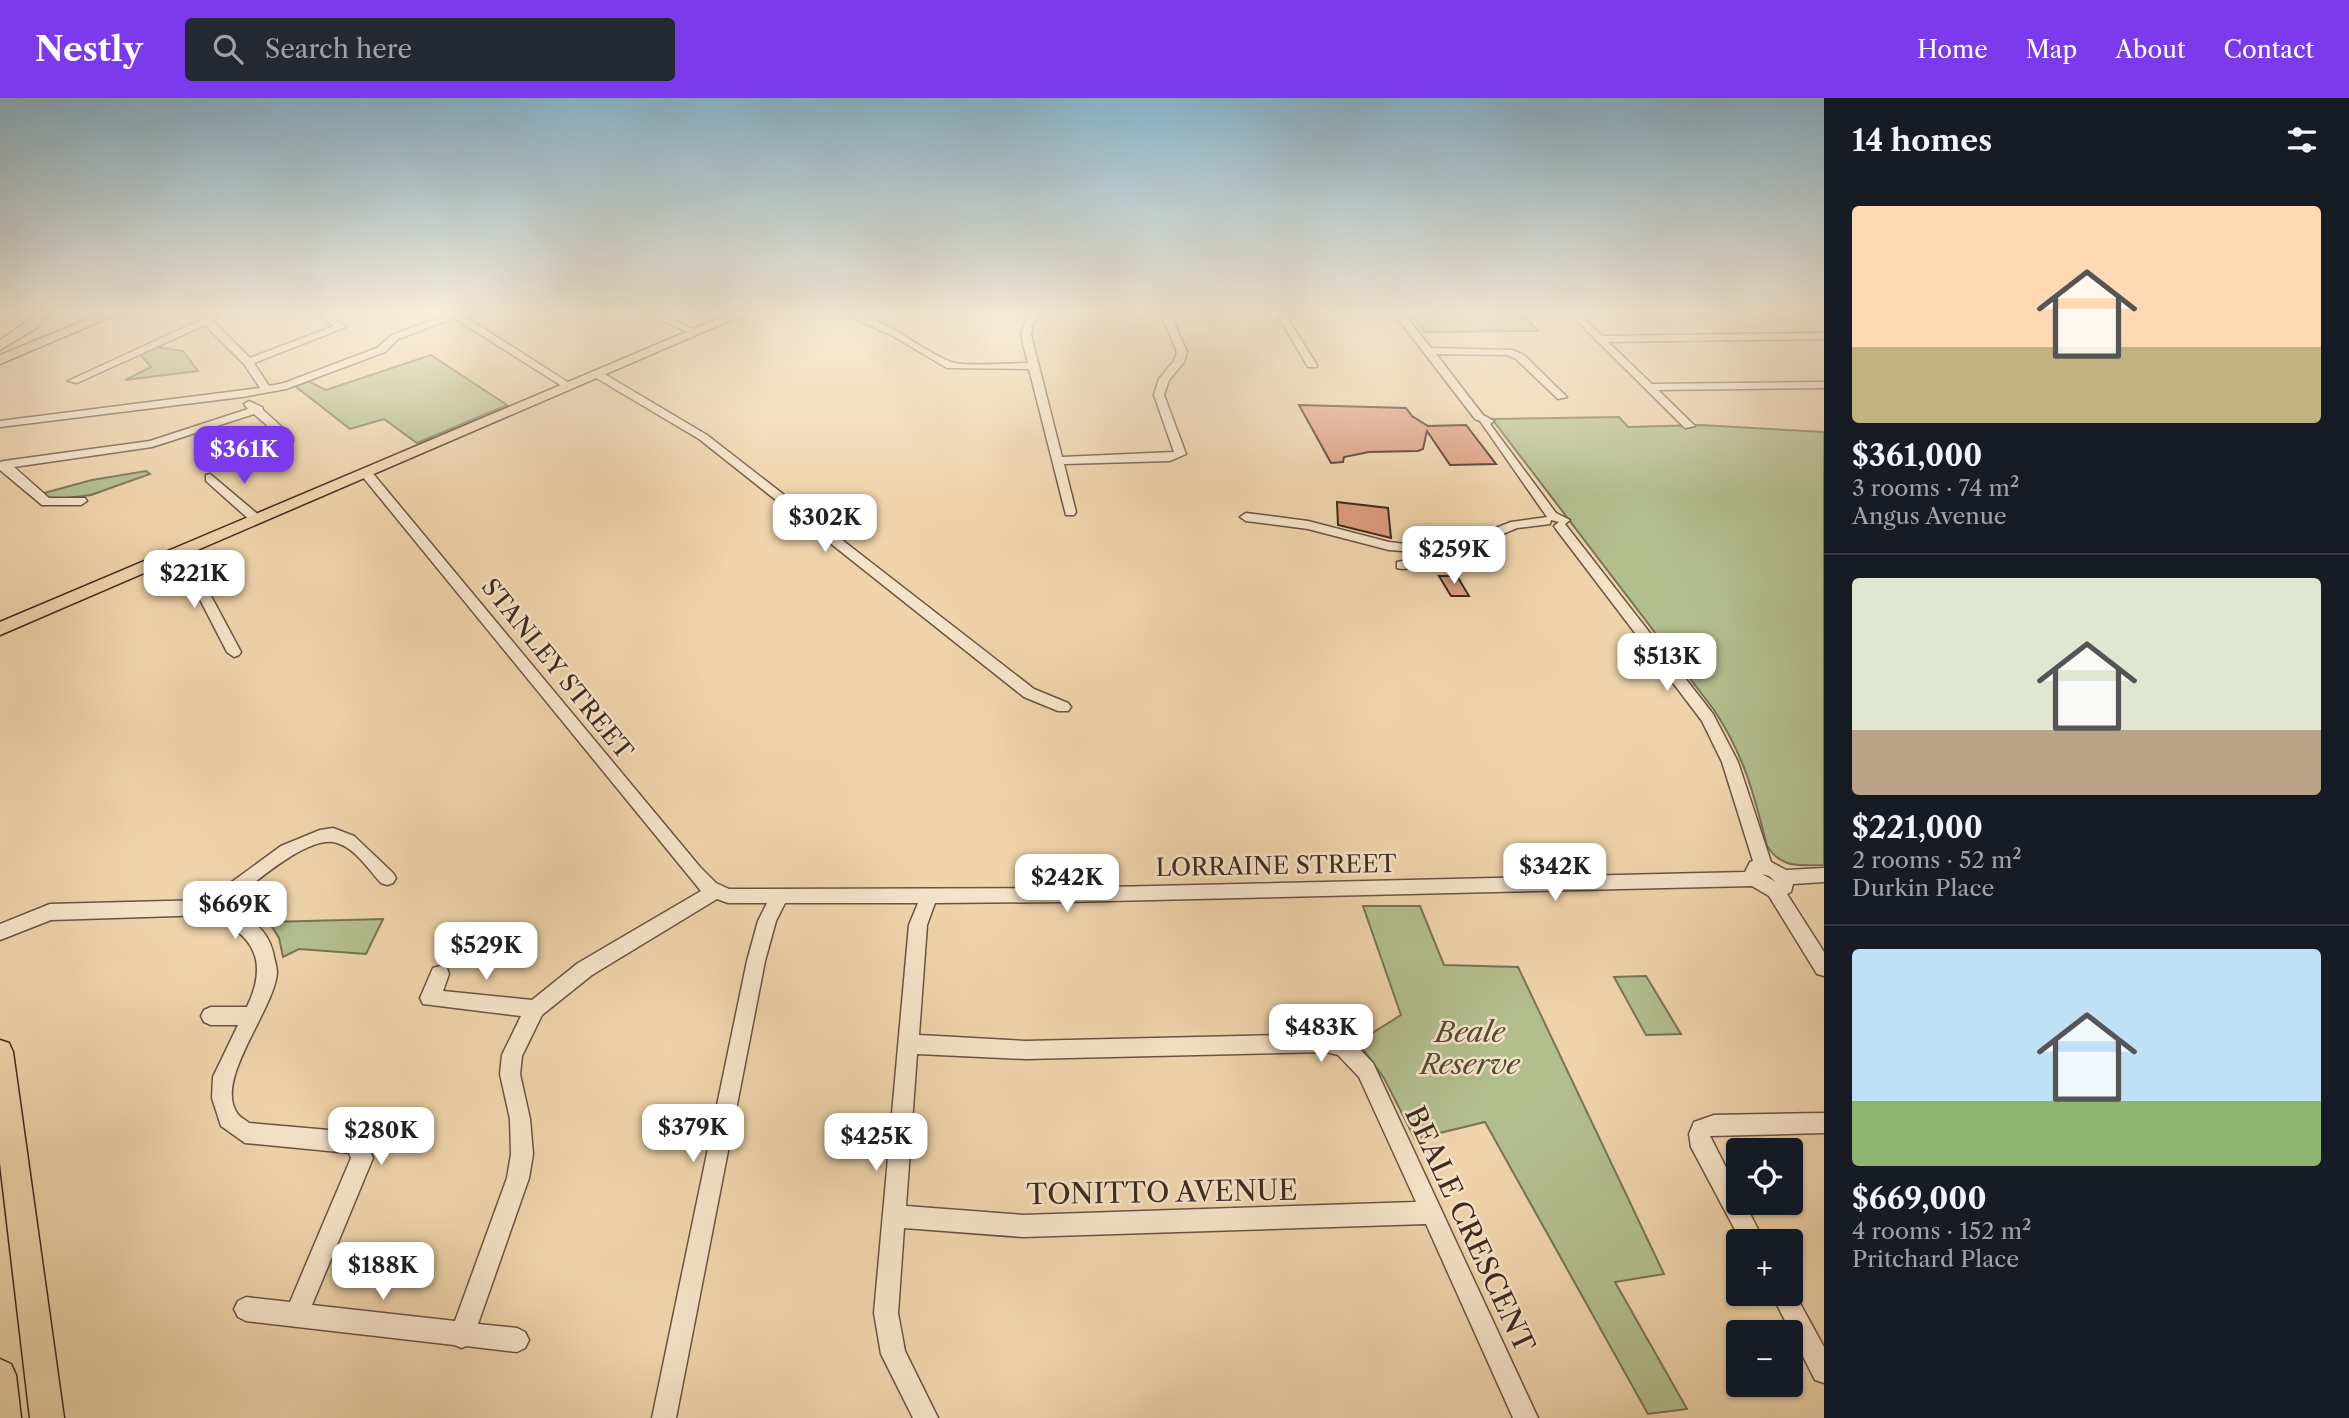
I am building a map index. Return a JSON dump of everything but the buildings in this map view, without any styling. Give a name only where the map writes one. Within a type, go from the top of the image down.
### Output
[{"type":"main road","points":[[0,629],[600,373]]},
{"type":"main road","points":[[0,1052],[47,1418]]},
{"type":"main road","points":[[0,1375],[4,1418]]},
{"type":"street","points":[[74,381],[92,373]]},
{"type":"street","points":[[255,373],[267,390]]},
{"type":"street","points":[[0,424],[267,390],[317,373]]},
{"type":"street","points":[[548,373],[569,386]]},
{"type":"street","points":[[1036,373],[1070,512]]},
{"type":"street","points":[[1057,461],[1170,458],[1180,454],[1159,395],[1168,373]]},
{"type":"street","points":[[1445,373],[1553,521],[1708,718],[1730,762],[1760,873],[1779,884],[1796,928],[1824,968]]},
{"type":"street","points":[[1536,373],[1562,397]]},
{"type":"street","points":[[1635,373],[1689,426]]},
{"type":"street","points":[[597,374],[703,437],[1029,693],[1063,707]]},
{"type":"street","points":[[1650,387],[1824,385]]},
{"type":"street","points":[[242,394],[243,400],[258,409],[289,439]]},
{"type":"street","points":[[2,465],[152,444],[258,409]]},
{"type":"street","points":[[2,465],[46,502],[80,501]]},
{"type":"street","name":"STANLEY STREET","points":[[366,473],[694,872],[716,891]]},
{"type":"street","points":[[211,478],[256,519]]},
{"type":"street","points":[[1246,517],[1308,525],[1400,548],[1435,550],[1465,545],[1515,525],[1553,521]]},
{"type":"street","points":[[1402,565],[1436,560],[1435,550]]},
{"type":"street","points":[[181,551],[234,652]]},
{"type":"street","points":[[209,907],[236,889],[257,869],[315,838],[333,835],[350,841],[387,878]]},
{"type":"street","name":"LORRAINE STREET","points":[[716,891],[735,897],[1066,895],[1760,873]]},
{"type":"street","points":[[1779,884],[1824,875]]},
{"type":"street","points":[[462,1336],[517,1178],[522,1154],[520,1119],[510,1074],[512,1055],[535,1009],[585,969],[716,891]]},
{"type":"street","points":[[926,1418],[899,1368],[887,1327],[908,1044],[921,916],[930,894]]},
{"type":"street","points":[[664,1418],[755,961],[767,921],[779,897]]},
{"type":"street","points":[[0,932],[50,912],[209,907],[246,925],[265,952],[268,979],[253,1016],[230,1059],[222,1087],[228,1119],[245,1133],[352,1143],[361,1151],[360,1166],[297,1313]]},
{"type":"street","points":[[440,974],[430,998],[535,1009]]},
{"type":"street","points":[[211,1016],[253,1016]]},
{"type":"street","name":"BEALE CRESCENT","points":[[908,1044],[1026,1050],[1335,1044],[1351,1052],[1366,1070],[1526,1418]]},
{"type":"street","points":[[1746,1229],[1702,1147],[1699,1134],[1701,1129],[1714,1125],[1824,1123]]},
{"type":"street","name":"TONITTO AVENUE","points":[[894,1216],[1023,1226],[1432,1213]]},
{"type":"street","points":[[1789,1306],[1824,1371]]},
{"type":"street","points":[[246,1308],[462,1336],[517,1340]]},
{"type":"green space","points":[[140,373],[185,373],[125,380]]},
{"type":"green space","points":[[378,373],[458,373],[507,405],[417,443],[384,419],[350,429],[295,386],[308,381],[326,390]]},
{"type":"green space","points":[[1619,417],[1628,427],[1701,425],[1824,432],[1824,865],[1785,862],[1767,846],[1747,775],[1714,710],[1492,419]]},
{"type":"green space","points":[[146,471],[150,474],[91,495],[51,500],[44,493],[92,480]]},
{"type":"green space","name":"Beale Reserve","points":[[1363,906],[1420,906],[1444,965],[1518,967],[1664,1274],[1615,1282],[1687,1409],[1648,1414],[1485,1122],[1415,1139],[1384,1078],[1358,1042],[1401,1015]]},
{"type":"green space","points":[[383,919],[366,954],[299,949],[283,957],[279,938],[269,922]]},
{"type":"green space","points":[[1646,976],[1681,1034],[1646,1035],[1614,977]]}]
